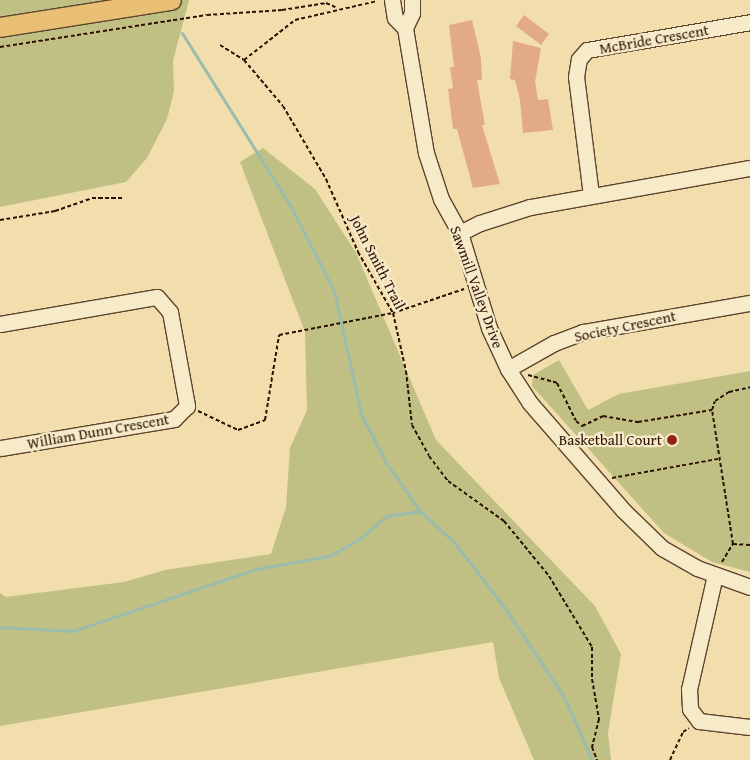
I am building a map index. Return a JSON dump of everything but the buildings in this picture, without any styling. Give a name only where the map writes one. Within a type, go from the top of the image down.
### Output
[{"type":"main road","points":[[0,27],[171,0]]},
{"type":"street","name":"Sawmill Valley Drive","points":[[412,0],[412,13],[405,28],[426,153],[441,199],[460,234],[489,328],[508,369],[530,402],[598,481],[662,548],[715,575],[750,587]]},
{"type":"street","name":"Sawmill Valley Drive","points":[[385,1],[395,18],[405,28]]},
{"type":"street","name":"McBride Crescent","points":[[591,195],[576,77],[579,59],[587,50],[750,22]]},
{"type":"street","points":[[460,234],[503,215],[591,195],[750,168]]},
{"type":"street","name":"William Dunn Crescent","points":[[0,324],[157,297],[170,312],[187,406],[174,419],[0,448]]},
{"type":"street","name":"Society Crescent","points":[[508,369],[554,343],[582,332],[750,304]]},
{"type":"street","points":[[715,575],[689,689],[690,709],[699,722],[750,727]]},
{"type":"path","points":[[244,60],[295,20],[337,8],[385,1]]},
{"type":"path","points":[[0,47],[208,15],[282,10],[326,3],[337,8]]},
{"type":"path","name":"John Smith Trail","points":[[220,45],[244,60],[283,106],[326,179],[358,252],[393,313],[406,371],[412,425],[429,456],[448,481],[504,522],[549,576],[592,647],[592,679],[599,719],[592,747],[597,760]]},
{"type":"path","points":[[0,220],[55,211],[92,198],[124,198]]},
{"type":"path","points":[[187,406],[238,430],[265,420],[278,335],[393,313],[477,287]]},
{"type":"path","points":[[508,369],[557,383],[576,421],[582,426],[603,416],[638,422],[712,410]]},
{"type":"path","points":[[715,575],[733,544],[718,459],[712,410],[715,401],[729,392],[750,387]]},
{"type":"path","points":[[598,481],[718,459]]},
{"type":"path","points":[[733,544],[750,545]]},
{"type":"path","points":[[670,760],[683,732],[699,722]]},
{"type":"green space","points":[[0,0],[189,0],[173,61],[174,91],[167,119],[147,158],[126,182],[0,207]]},
{"type":"green space","points":[[263,148],[315,189],[356,253],[436,440],[595,606],[621,654],[608,733],[611,760],[534,760],[499,678],[493,642],[0,726],[0,593],[6,597],[124,582],[165,570],[271,554],[286,507],[290,448],[307,410],[305,332],[240,162]]},
{"type":"green space","points":[[559,360],[588,410],[619,394],[750,371],[750,572],[712,562],[664,533],[532,386],[533,375]]},
{"type":"waterway","points":[[182,33],[291,207],[334,291],[361,414],[385,461],[420,511],[454,542],[504,607],[564,697],[592,760]]},
{"type":"waterway","points":[[0,627],[73,631],[256,569],[329,556],[361,538],[386,516],[420,511]]},
{"type":"place","name":"Basketball Court","points":[[672,440]]}]
